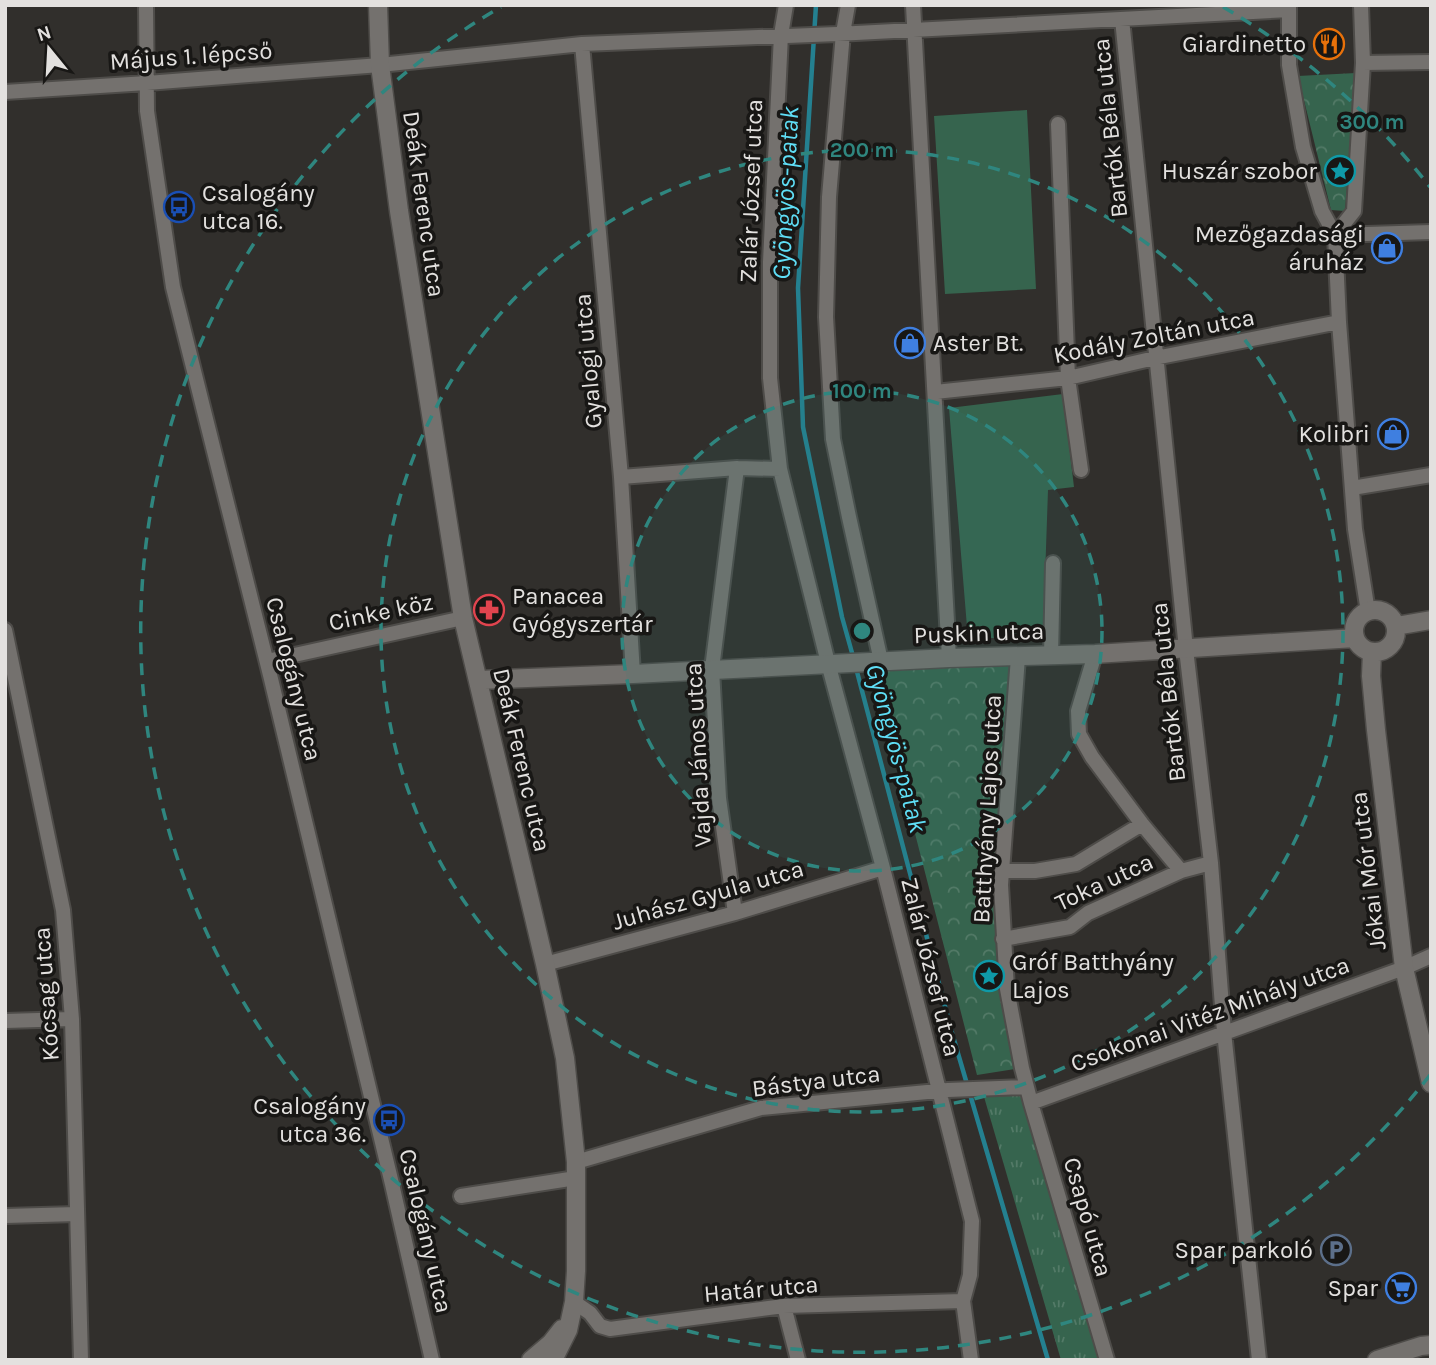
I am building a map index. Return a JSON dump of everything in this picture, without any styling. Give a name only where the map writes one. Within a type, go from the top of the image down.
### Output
[{"type":"street","name":"Csalogány utca","points":[[146,5],[147,111],[173,287],[267,661],[432,1360]]},
{"type":"street","name":"Deák Ferenc utca","points":[[378,5],[380,65],[399,211],[463,618],[565,1058],[576,1170],[576,1271],[573,1310],[562,1344],[553,1360]]},
{"type":"street","name":"Zalár József utca","points":[[786,5],[770,262],[770,378],[780,469],[943,1091],[972,1221],[970,1275],[962,1301],[971,1360]]},
{"type":"street","points":[[848,5],[840,33],[829,197],[826,317],[834,439],[878,661]]},
{"type":"street","points":[[912,5],[950,658]]},
{"type":"street","points":[[1082,5],[1083,21]]},
{"type":"street","points":[[1335,235],[1354,211],[1363,63],[1361,5]]},
{"type":"street","name":"Május 1. lépcső","points":[[5,92],[380,65],[582,44],[913,30],[1289,7]]},
{"type":"street","points":[[1289,7],[1289,65],[1303,147],[1322,211],[1335,235],[1355,529],[1368,612]]},
{"type":"street","name":"Bartók Béla utca","points":[[1122,19],[1155,358],[1211,863],[1224,1032],[1259,1360]]},
{"type":"street","name":"Gyalogi utca","points":[[582,44],[621,477],[633,674]]},
{"type":"street","points":[[1363,63],[1431,62]]},
{"type":"street","points":[[1058,124],[1068,378],[1081,470]]},
{"type":"street","points":[[1335,235],[1431,232]]},
{"type":"street","name":"Kodály Zoltán utca","points":[[935,392],[1068,378],[1339,322]]},
{"type":"street","points":[[621,477],[737,468],[780,469]]},
{"type":"street","name":"Vajda János utca","points":[[735,913],[719,797],[712,669],[737,468]]},
{"type":"street","points":[[1352,488],[1431,475]]},
{"type":"street","points":[[1051,656],[1053,563]]},
{"type":"street","points":[[1368,612],[1385,613],[1396,626],[1395,638],[1389,647],[1378,652],[1364,649],[1354,632],[1357,621],[1368,612]]},
{"type":"street","name":"Cinke köz","points":[[267,661],[463,618]]},
{"type":"street","points":[[1396,626],[1431,620]]},
{"type":"street","name":"Kócsag utca","points":[[5,630],[63,910],[72,1019],[81,1360]]},
{"type":"street","name":"Puskin utca","points":[[478,680],[878,661],[1095,654],[1356,638]]},
{"type":"street","name":"Jókai Mór utca","points":[[1372,652],[1371,676],[1376,730],[1404,968],[1431,1083]]},
{"type":"street","points":[[1095,654],[1078,711],[1079,734],[1092,757],[1181,871]]},
{"type":"street","name":"Batthyány Lajos utca","points":[[1017,657],[1001,885],[1007,989],[1027,1087]]},
{"type":"street","points":[[1002,872],[1035,871],[1076,864],[1142,824]]},
{"type":"street","name":"Toka utca","points":[[1003,939],[1070,927],[1088,914],[1181,871],[1211,863]]},
{"type":"street","name":"Juhász Gyula utca","points":[[545,964],[735,913],[883,868]]},
{"type":"street","name":"Csokonai Vitéz Mihály utca","points":[[1031,1103],[1431,956]]},
{"type":"street","points":[[5,1021],[72,1019]]},
{"type":"street","name":"Bástya utca","points":[[461,1196],[576,1170],[761,1108],[991,1087],[1027,1087]]},
{"type":"street","name":"Csapó utca","points":[[1027,1087],[1107,1360]]},
{"type":"street","points":[[5,1216],[77,1214]]},
{"type":"street","name":"Határ utca","points":[[573,1310],[590,1313],[600,1326],[611,1329],[784,1306],[962,1301]]},
{"type":"street","points":[[784,1306],[798,1360]]},
{"type":"street","points":[[531,1360],[551,1343],[573,1310]]},
{"type":"street","points":[[1377,1360],[1427,1343]]},
{"type":"green space","points":[[1356,73],[1345,211],[1331,210],[1298,76]]},
{"type":"green space","points":[[1027,110],[1036,289],[945,294],[934,116]]},
{"type":"green space","points":[[1063,394],[1074,487],[1048,490],[1043,636],[968,639],[949,408]]},
{"type":"green space","points":[[1012,662],[998,865],[1022,1068],[977,1075],[872,666]]},
{"type":"green space","points":[[982,1090],[1029,1095],[1107,1360],[1061,1360]]},
{"type":"waterway","name":"Gyöngyös-patak","points":[[816,5],[798,288],[803,427],[842,617],[854,660]]},
{"type":"waterway","name":"Gyöngyös-patak","points":[[856,668],[952,1033],[1048,1360]]},
{"type":"place","name":"Giardinetto","points":[[1329,44]]},
{"type":"place","name":"Huszár szobor","points":[[1340,171]]},
{"type":"place","name":"Csalogány utca 16.","points":[[179,207]]},
{"type":"place","name":"Mezőgazdasági áruház","points":[[1387,248]]},
{"type":"place","name":"Aster Bt.","points":[[910,343]]},
{"type":"place","name":"Kolibri","points":[[1393,434]]},
{"type":"place","name":"Panacea Gyógyszertár","points":[[489,610]]},
{"type":"place","name":"Gróf Batthyány Lajos","points":[[989,976]]},
{"type":"place","name":"Csalogány utca 36.","points":[[389,1120]]},
{"type":"place","name":"Spar parkoló","points":[[1336,1250]]},
{"type":"place","name":"Spar","points":[[1401,1288]]}]
